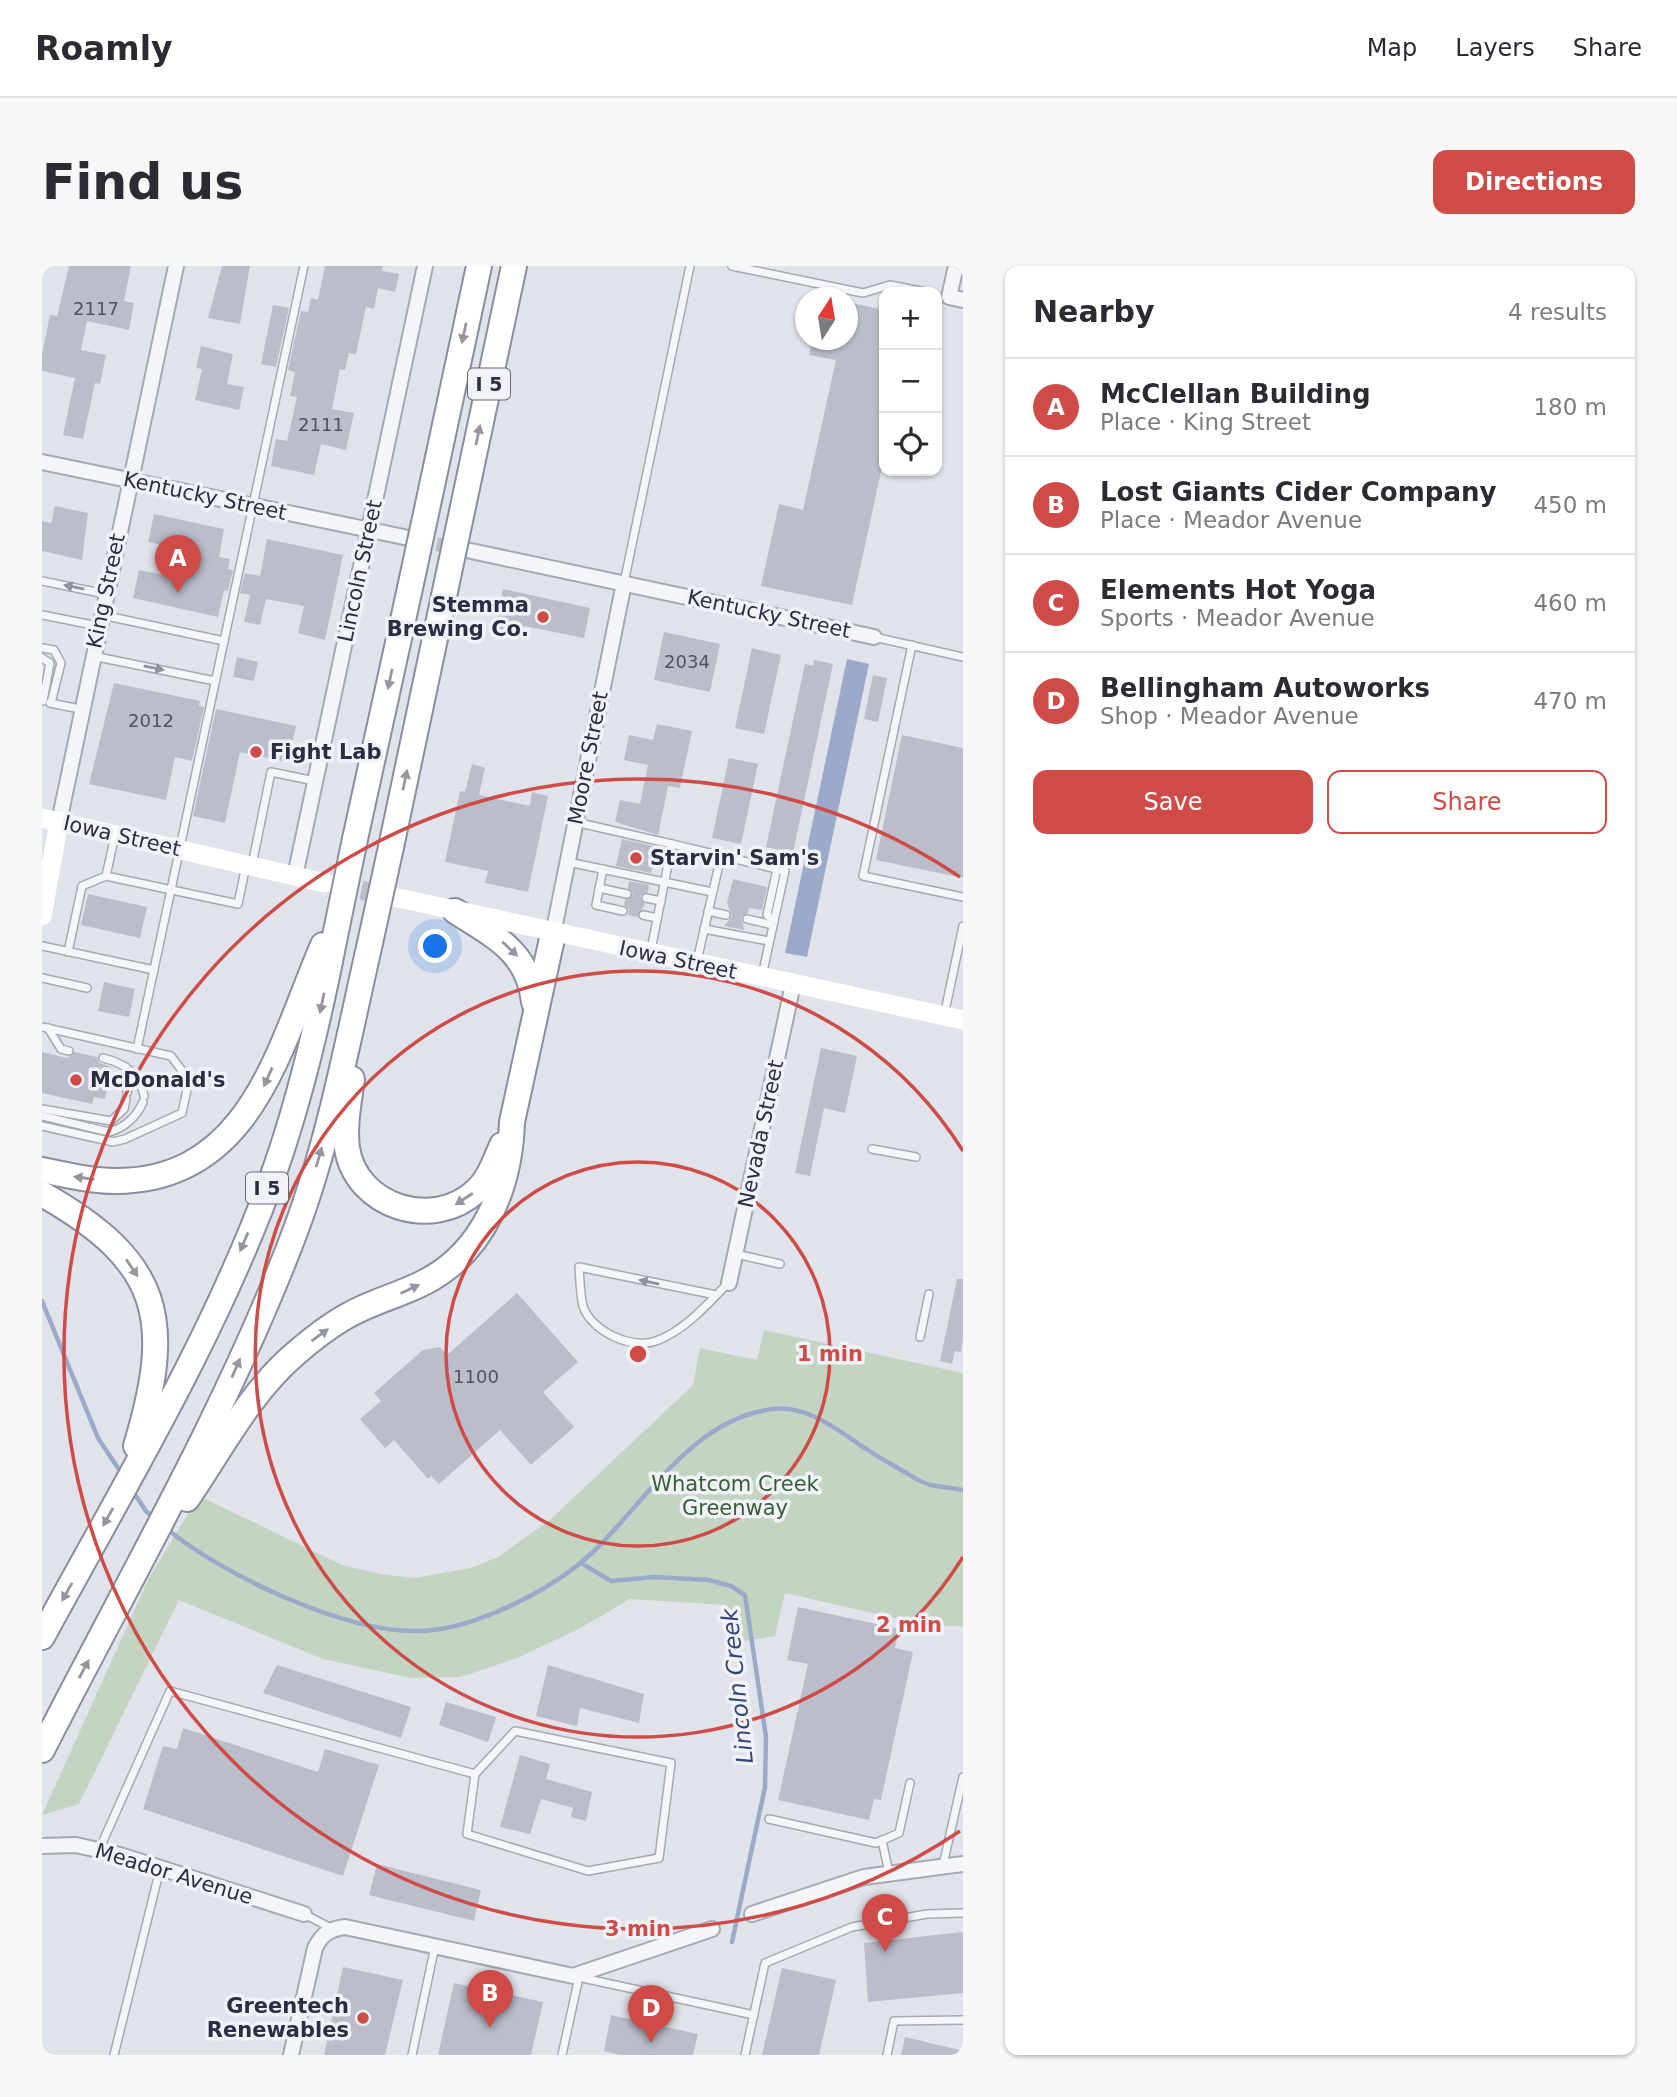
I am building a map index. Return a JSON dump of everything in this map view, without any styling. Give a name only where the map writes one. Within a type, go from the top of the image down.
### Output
[{"type":"highway","name":"I 5","points":[[152,1421],[202,1342],[275,1168],[317,1023],[331,935],[334,891],[355,839],[479,266]]},
{"type":"highway","name":"I 5","points":[[219,1434],[290,1245],[320,1153],[370,943],[514,266]]},
{"type":"highway","points":[[455,911],[505,943],[522,961],[533,987],[535,1010]]},
{"type":"highway","points":[[47,1739],[127,1586],[219,1434],[294,1355],[347,1316],[428,1280],[453,1262],[475,1239],[492,1213],[504,1184],[511,1153],[512,1122],[553,934]]},
{"type":"highway","points":[[42,1170],[83,1179],[137,1180],[203,1157],[225,1140],[265,1085],[331,935]]},
{"type":"highway","points":[[364,968],[346,1126],[347,1149],[355,1171],[369,1190],[388,1204],[411,1211],[434,1212],[457,1204],[476,1191],[490,1172],[512,1122]]},
{"type":"highway","points":[[42,1194],[72,1211],[107,1239],[130,1263],[144,1287],[157,1330],[152,1421],[124,1488],[42,1637]]},
{"type":"main road","name":"Iowa Street","points":[[50,820],[295,876],[334,891]]},
{"type":"main road","name":"King Street","points":[[43,905],[50,820]]},
{"type":"main road","name":"Iowa Street","points":[[394,898],[953,1018]]},
{"type":"street","name":"King Street","points":[[50,820],[80,709],[176,266]]},
{"type":"street","name":"Lincoln Street","points":[[295,876],[425,266]]},
{"type":"street","points":[[950,298],[956,266]]},
{"type":"street","name":"Kentucky Street","points":[[42,462],[404,537]]},
{"type":"street","name":"Kentucky Street","points":[[471,551],[874,637]]},
{"type":"street","name":"Moore Street","points":[[553,934],[624,583]]},
{"type":"street","name":"Nevada Street","points":[[729,1283],[793,984]]},
{"type":"street","name":"Meador Avenue","points":[[42,1846],[76,1845],[99,1850],[304,1914]]},
{"type":"street","points":[[752,1914],[864,1877],[963,1864]]},
{"type":"street","points":[[292,2055],[315,1948],[320,1937],[338,1928],[576,1977],[712,1929]]},
{"type":"lane","points":[[137,1049],[304,266]]},
{"type":"lane","points":[[624,583],[690,266]]},
{"type":"lane","points":[[732,266],[863,293],[879,288]]},
{"type":"lane","points":[[42,581],[105,594]]},
{"type":"lane","points":[[42,615],[100,620],[224,641]]},
{"type":"lane","points":[[874,637],[963,657]]},
{"type":"lane","points":[[912,645],[863,876],[963,897]]},
{"type":"lane","points":[[42,648],[54,650],[60,656],[45,702]]},
{"type":"lane","points":[[92,655],[215,681]]},
{"type":"lane","points":[[42,658],[50,663],[45,702]]},
{"type":"lane","points":[[45,702],[80,709]]},
{"type":"lane","points":[[68,952],[82,886],[106,876],[238,904],[271,772],[315,781]]},
{"type":"lane","points":[[576,822],[785,871],[762,978]]},
{"type":"lane","points":[[106,876],[115,834]]},
{"type":"lane","points":[[650,954],[673,844]]},
{"type":"lane","points":[[697,964],[721,856]]},
{"type":"lane","points":[[567,862],[712,892]]},
{"type":"lane","points":[[603,869],[596,905],[623,911]]},
{"type":"lane","points":[[599,888],[626,894]]},
{"type":"lane","points":[[646,898],[661,901]]},
{"type":"lane","points":[[708,911],[726,915]]},
{"type":"lane","points":[[643,915],[657,918]]},
{"type":"lane","points":[[747,919],[774,923]]},
{"type":"lane","points":[[953,1018],[963,926]]},
{"type":"lane","points":[[704,929],[769,941]]},
{"type":"lane","points":[[42,946],[154,970]]},
{"type":"lane","points":[[42,978],[87,988]]},
{"type":"lane","points":[[42,1126],[113,1142],[182,1112],[190,1080],[171,1056],[45,1028]]},
{"type":"lane","points":[[45,1028],[61,1049],[69,1051]]},
{"type":"lane","points":[[42,1116],[109,1132],[119,1129],[136,1114],[144,1099],[141,1083],[124,1065],[103,1058]]},
{"type":"lane","points":[[42,1110],[50,1108],[111,1121],[124,1109],[130,1081],[124,1065]]},
{"type":"lane","points":[[872,1149],[916,1157]]},
{"type":"lane","points":[[735,1254],[780,1264]]},
{"type":"lane","points":[[716,1295],[579,1267],[584,1308],[605,1332],[622,1341],[641,1344],[657,1341],[697,1314],[729,1283]]},
{"type":"lane","points":[[920,1337],[929,1294]]},
{"type":"lane","points":[[99,1850],[170,1692],[474,1774]]},
{"type":"lane","points":[[515,1731],[671,1763],[659,1858],[588,1871],[467,1834],[474,1774],[515,1731]]},
{"type":"lane","points":[[943,1865],[963,1777]]},
{"type":"lane","points":[[769,1819],[876,1843],[899,1833],[910,1783]]},
{"type":"lane","points":[[882,1840],[889,1873]]},
{"type":"lane","points":[[114,2055],[160,1869]]},
{"type":"lane","points":[[745,2055],[765,1963],[852,1927],[927,1914],[963,1913]]},
{"type":"lane","points":[[304,1914],[338,1928]]},
{"type":"lane","points":[[412,2055],[435,1946]]},
{"type":"lane","points":[[562,2055],[576,1977],[754,2015]]},
{"type":"lane","points":[[887,2055],[894,2021],[963,2020]]},
{"type":"green space","name":"Whatcom Creek Greenway","points":[[764,1330],[963,1373],[963,1626],[929,1626],[785,1593],[775,1636],[736,1642],[725,1605],[630,1599],[579,1629],[517,1658],[461,1677],[411,1678],[323,1659],[179,1600],[79,1804],[42,1815],[149,1578],[199,1496],[342,1565],[414,1578],[471,1568],[498,1557],[551,1519],[693,1385],[700,1348],[757,1360]]},
{"type":"water","points":[[847,659],[869,664],[807,957],[785,953]]},
{"type":"building","points":[[69,266],[131,266],[124,301],[134,303],[129,330],[87,321],[81,350],[106,355],[100,384],[95,383],[83,439],[63,435],[75,378],[42,371],[42,354],[50,315],[57,316]]},
{"type":"building","points":[[222,266],[250,266],[240,324],[208,318]]},
{"type":"building","points":[[325,266],[383,266],[382,271],[399,274],[395,292],[378,288],[374,309],[366,307],[356,354],[349,353],[345,370],[340,369],[332,409],[354,413],[346,450],[321,444],[314,475],[271,466],[276,439],[287,441],[297,397],[290,396],[295,372],[288,370],[301,311],[308,312],[311,298],[318,300]]},
{"type":"building","points":[[858,304],[879,309],[880,476],[852,605],[761,586],[779,504],[803,510],[836,360],[809,355],[810,350],[858,350]]},
{"type":"building","points":[[273,305],[289,308],[276,367],[261,364]]},
{"type":"building","points":[[201,346],[233,354],[227,384],[244,387],[239,410],[195,400],[202,369],[196,368]]},
{"type":"building","points":[[55,506],[88,513],[82,560],[42,551],[42,521],[51,523]]},
{"type":"building","points":[[154,514],[224,529],[219,557],[230,559],[228,569],[233,570],[228,591],[224,590],[218,617],[133,598],[139,570],[165,575],[170,547],[148,542]]},
{"type":"building","points":[[267,539],[343,555],[325,640],[298,633],[304,606],[266,599],[260,625],[244,622],[250,595],[240,593],[245,573],[260,576]]},
{"type":"building","name":"Stemma Brewing Co.","points":[[503,589],[590,608],[584,638],[524,626],[521,639],[494,633]]},
{"type":"building","points":[[664,632],[720,644],[710,692],[654,680]]},
{"type":"building","points":[[752,648],[781,655],[764,734],[735,728]]},
{"type":"building","points":[[237,657],[258,662],[254,681],[233,677]]},
{"type":"building","points":[[814,660],[833,664],[793,853],[766,847],[805,664],[813,666]]},
{"type":"building","points":[[873,675],[887,678],[878,722],[864,719]]},
{"type":"building","points":[[114,683],[200,701],[199,706],[204,707],[192,761],[175,757],[166,800],[89,784]]},
{"type":"building","points":[[216,709],[296,726],[288,762],[240,752],[225,823],[193,816]]},
{"type":"building","points":[[657,724],[692,731],[680,788],[668,786],[658,835],[615,822],[620,800],[640,804],[648,765],[624,760],[629,735],[653,740]]},
{"type":"building","points":[[902,735],[963,748],[963,878],[876,860]]},
{"type":"building","points":[[729,758],[758,764],[741,844],[712,838]]},
{"type":"building","points":[[472,764],[485,768],[479,795],[530,806],[532,792],[548,796],[528,892],[485,883],[488,871],[445,862],[460,791],[465,792]]},
{"type":"building","points":[[622,839],[657,847],[651,873],[616,866]]},
{"type":"building","points":[[733,879],[767,887],[762,910],[749,908],[748,913],[741,917],[744,930],[724,926],[732,916],[727,903]]},
{"type":"building","points":[[629,881],[649,885],[648,892],[640,896],[645,904],[637,917],[628,915],[629,909],[624,905],[625,900],[633,895],[628,888]]},
{"type":"building","points":[[88,894],[147,907],[140,938],[81,925]]},
{"type":"building","points":[[104,982],[135,989],[129,1017],[98,1011]]},
{"type":"building","points":[[821,1048],[857,1056],[845,1113],[824,1108],[810,1176],[795,1173]]},
{"type":"building","name":"McDonald's","points":[[42,1052],[67,1058],[75,1052],[97,1057],[99,1063],[112,1067],[105,1099],[94,1097],[92,1104],[42,1093]]},
{"type":"building","points":[[957,1279],[963,1279],[963,1340],[961,1352],[955,1351],[952,1364],[940,1361]]},
{"type":"building","points":[[517,1293],[578,1362],[543,1392],[574,1427],[531,1465],[500,1430],[439,1484],[431,1476],[428,1479],[394,1440],[385,1448],[360,1419],[381,1401],[374,1393],[423,1350],[440,1347],[447,1355]]},
{"type":"building","points":[[798,1607],[899,1629],[895,1648],[913,1652],[881,1800],[874,1799],[869,1820],[778,1800],[808,1664],[787,1660]]},
{"type":"building","points":[[277,1665],[411,1707],[401,1738],[263,1693]]},
{"type":"building","points":[[548,1665],[644,1694],[639,1723],[580,1708],[577,1726],[536,1716]]},
{"type":"building","points":[[446,1702],[496,1717],[488,1742],[439,1725]]},
{"type":"building","points":[[183,1728],[318,1772],[325,1749],[379,1765],[343,1876],[143,1809],[163,1746],[177,1749]]},
{"type":"building","points":[[520,1755],[550,1764],[546,1779],[592,1792],[586,1821],[571,1817],[573,1808],[541,1799],[530,1834],[500,1827]]},
{"type":"building","points":[[377,1864],[481,1890],[474,1921],[369,1895]]},
{"type":"building","points":[[963,1932],[963,1993],[868,2002],[864,1943]]},
{"type":"building","name":"Greentech Renewables","points":[[343,1967],[403,1980],[385,2055],[324,2055]]},
{"type":"building","points":[[782,1968],[836,1980],[819,2055],[762,2055]]},
{"type":"building","points":[[454,1983],[543,2002],[531,2055],[438,2055]]},
{"type":"building","points":[[611,2015],[698,2034],[693,2055],[620,2055],[604,2051]]},
{"type":"building","points":[[905,2037],[959,2050],[958,2055],[901,2055]]},
{"type":"waterway","points":[[42,1301],[98,1438],[122,1474]]},
{"type":"waterway","points":[[167,1529],[220,1565],[286,1598],[356,1622],[389,1629],[419,1631],[441,1629],[488,1615],[536,1593],[558,1579],[594,1551],[673,1465],[695,1445],[719,1428],[745,1416],[773,1409],[787,1409],[812,1415],[918,1480],[930,1485],[963,1490]]},
{"type":"waterway","points":[[132,1490],[155,1519]]},
{"type":"waterway","name":"Lincoln Creek","points":[[581,1563],[611,1581],[654,1577],[709,1580],[731,1586],[745,1595],[766,1737],[765,1787],[732,1942]]},
{"type":"tunnel","points":[[416,540],[461,549]]},
{"type":"tunnel","points":[[333,884],[393,897]]},
{"type":"place","name":"McClellan Building","points":[[178,593]]},
{"type":"place","name":"Stemma Brewing Co.","points":[[543,617]]},
{"type":"place","name":"Fight Lab","points":[[256,752]]},
{"type":"place","name":"Starvin' Sam's","points":[[636,858]]},
{"type":"place","name":"McDonald's","points":[[76,1080]]},
{"type":"place","name":"Elements Hot Yoga","points":[[885,1952]]},
{"type":"place","name":"Greentech Renewables","points":[[363,2018]]},
{"type":"place","name":"Lost Giants Cider Company","points":[[490,2028]]},
{"type":"place","name":"Bellingham Autoworks","points":[[651,2043]]}]
